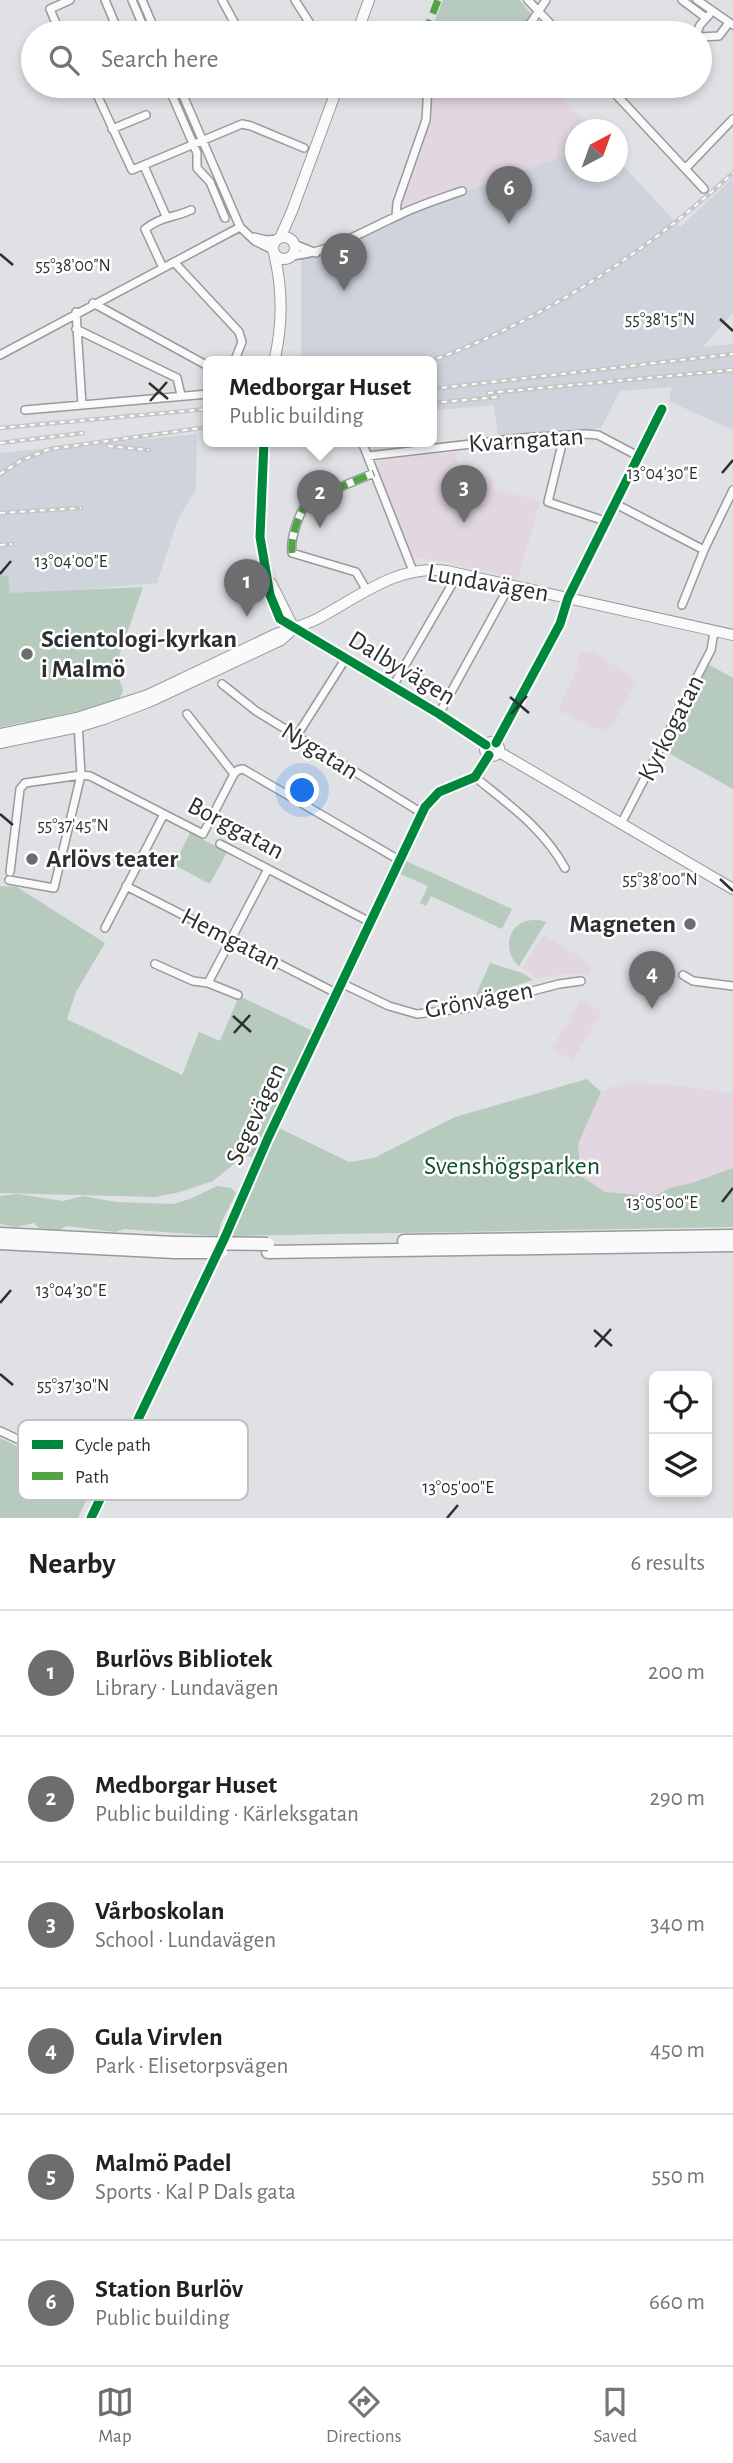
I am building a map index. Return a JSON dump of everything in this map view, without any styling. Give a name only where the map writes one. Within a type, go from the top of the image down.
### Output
[{"type":"highway","points":[[0,1234],[175,1248]]},
{"type":"highway","points":[[268,1248],[733,1236]]},
{"type":"highway","points":[[0,1243],[175,1248],[733,1245]]},
{"type":"street","points":[[46,0],[55,21]]},
{"type":"street","points":[[50,9],[70,0]]},
{"type":"street","points":[[105,0],[114,21]]},
{"type":"street","points":[[132,0],[141,21]]},
{"type":"street","points":[[142,0],[151,21]]},
{"type":"street","points":[[222,0],[233,21]]},
{"type":"street","points":[[361,21],[369,0]]},
{"type":"street","points":[[528,0],[547,21]]},
{"type":"street","points":[[532,21],[546,0]]},
{"type":"street","points":[[682,0],[730,24],[719,36],[712,36]]},
{"type":"street","points":[[696,0],[709,15]]},
{"type":"street","points":[[299,1],[310,21]]},
{"type":"street","points":[[706,21],[709,15]]},
{"type":"street","points":[[99,98],[132,170],[242,124],[304,148]]},
{"type":"street","points":[[173,98],[197,153],[197,168],[210,182],[225,218]]},
{"type":"street","points":[[184,98],[240,227],[280,258],[317,253],[396,216],[462,191]]},
{"type":"street","points":[[281,293],[274,243],[279,239],[292,211],[333,98]]},
{"type":"street","points":[[396,216],[397,204],[426,120],[427,98]]},
{"type":"street","points":[[618,98],[704,189]]},
{"type":"street","points":[[112,130],[146,115]]},
{"type":"street","points":[[685,169],[733,119]]},
{"type":"street","points":[[144,166],[166,216]]},
{"type":"street","points":[[163,268],[145,231],[166,216],[176,216],[191,210]]},
{"type":"street","points":[[275,356],[281,331],[284,267],[295,251],[292,211]]},
{"type":"street","points":[[0,355],[76,312],[240,227]]},
{"type":"street","points":[[247,233],[266,240],[286,238],[317,253]]},
{"type":"street","points":[[174,261],[239,332],[242,342],[236,356]]},
{"type":"street","points":[[93,303],[203,363]]},
{"type":"street","points":[[76,312],[82,405]]},
{"type":"street","points":[[76,329],[177,378],[181,395]]},
{"type":"street","points":[[25,410],[203,394]]},
{"type":"street","points":[[565,868],[548,841],[533,824],[475,777],[554,636],[568,598],[662,409]]},
{"type":"street","name":"Kvarngatan","points":[[368,456],[598,435],[638,456]]},
{"type":"street","points":[[564,436],[548,502],[605,521]]},
{"type":"street","points":[[264,447],[260,537],[270,595],[280,619],[294,629]]},
{"type":"street","points":[[364,447],[413,570]]},
{"type":"street","points":[[367,591],[356,572],[292,553],[291,544],[304,505],[309,500],[374,473]]},
{"type":"street","points":[[682,605],[704,550],[733,490]]},
{"type":"street","points":[[614,503],[704,550]]},
{"type":"street","name":"Lundavägen","points":[[0,743],[78,722],[148,695],[276,634],[294,629],[413,570],[434,569],[733,635]]},
{"type":"street","points":[[393,686],[458,574]]},
{"type":"street","points":[[439,714],[510,585]]},
{"type":"street","name":"Dalbyvägen","points":[[294,629],[733,889]]},
{"type":"street","name":"Kyrkogatan","points":[[622,822],[711,650],[714,632]]},
{"type":"street","points":[[296,737],[346,658]]},
{"type":"street","name":"Nygatan","points":[[222,684],[256,711],[296,737],[422,813]]},
{"type":"street","points":[[187,713],[234,774],[243,769],[399,860]]},
{"type":"street","points":[[78,722],[81,775],[54,888],[10,876],[21,786],[25,783],[81,775]]},
{"type":"street","name":"Lundavägen","points":[[0,734],[78,722]]},
{"type":"street","name":"Borggatan","points":[[81,775],[90,776],[203,834],[234,774]]},
{"type":"street","name":"Segevägen","points":[[138,1420],[422,813],[428,802],[439,792],[475,777]]},
{"type":"street","points":[[105,928],[164,814]]},
{"type":"street","name":"Borggatan","points":[[220,844],[370,922]]},
{"type":"street","points":[[208,983],[268,869]]},
{"type":"street","name":"Hemgatan","points":[[126,886],[311,980],[339,988]]},
{"type":"street","points":[[155,964],[193,981],[208,983],[238,995]]},
{"type":"street","points":[[683,975],[693,981],[733,986]]},
{"type":"street","name":"Grönvägen","points":[[339,988],[417,1013],[468,1008],[559,984],[581,981]]},
{"type":"street","points":[[0,1431],[18,1440]]},
{"type":"street","name":"Segevägen","points":[[91,1518],[100,1500]]},
{"type":"shaded area","points":[[427,98],[563,98],[581,119],[565,119],[565,156],[396,216],[424,129]]},
{"type":"shaded area","points":[[565,155],[565,182],[628,182],[628,171],[680,227],[733,178],[733,313],[703,347],[733,344],[733,430],[669,401],[672,387],[620,391],[601,428],[498,438],[494,405],[437,411],[437,356],[301,356],[301,255],[311,254],[428,203]]},
{"type":"shaded area","points":[[197,434],[196,489],[178,519],[157,583],[9,596],[0,577],[0,453]]},
{"type":"shaded area","points":[[456,452],[459,473],[493,477],[493,489],[540,501],[518,579],[441,561],[417,558],[409,561],[372,468],[379,465],[376,461]]},
{"type":"shaded area","points":[[581,651],[595,653],[637,681],[607,734],[558,710],[577,668]]},
{"type":"shaded area","points":[[543,935],[585,960],[591,975],[576,973],[537,978],[522,968]]},
{"type":"shaded area","points":[[581,999],[602,1011],[572,1061],[552,1048]]},
{"type":"shaded area","points":[[621,1083],[664,1084],[733,1093],[733,1169],[656,1196],[606,1193],[581,1176],[578,1144],[601,1092]]},
{"type":"green space","points":[[443,0],[520,0],[531,14],[529,21],[435,21]]},
{"type":"green space","points":[[0,575],[8,576],[10,593],[143,587],[115,668],[123,690],[118,702],[40,724],[24,722],[0,727]]},
{"type":"green space","points":[[708,664],[733,678],[733,789],[663,750]]},
{"type":"green space","points":[[190,833],[227,852],[210,884],[174,865]]},
{"type":"green space","points":[[406,861],[512,909],[502,929],[431,896],[426,906],[420,903],[428,886],[400,874]]},
{"type":"green space","points":[[0,886],[17,887],[105,943],[76,992],[67,1019],[182,1075],[199,1032],[220,1041],[239,996],[313,1031],[255,1159],[245,1155],[213,1181],[155,1197],[0,1193]]},
{"type":"green space","points":[[539,920],[546,922],[519,966],[512,957],[509,946],[513,930],[522,923]]},
{"type":"green space","points":[[490,963],[522,973],[533,980],[474,999]]},
{"type":"green space","name":"Svenshögsparken","points":[[587,1079],[601,1092],[578,1144],[581,1176],[605,1192],[655,1196],[669,1188],[733,1168],[733,1227],[231,1236],[279,1128],[349,1162],[374,1158],[455,1117]]},
{"type":"green space","points":[[217,1186],[231,1188],[236,1193],[221,1223],[218,1236],[124,1229],[115,1232],[67,1226],[59,1230],[39,1228],[34,1223],[16,1227],[0,1224],[0,1196],[17,1194],[63,1201],[83,1196],[116,1202],[173,1204]]},
{"type":"green space","points":[[0,1438],[18,1447],[18,1500],[86,1500],[78,1518],[0,1518]]},
{"type":"railway","points":[[437,358],[511,327],[590,282],[664,231],[733,173]]},
{"type":"railway","points":[[437,388],[733,354]]},
{"type":"railway","points":[[488,393],[733,370]]},
{"type":"railway","points":[[437,403],[498,397]]},
{"type":"railway","points":[[0,428],[203,409]]},
{"type":"railway","points":[[0,474],[22,460],[50,449],[203,428]]},
{"type":"railway","points":[[0,443],[83,433]]},
{"type":"railway","points":[[108,446],[149,450]]},
{"type":"railway","points":[[0,513],[81,508]]},
{"type":"railway","points":[[0,545],[12,544]]},
{"type":"marked path","points":[[430,21],[438,0]]},
{"type":"marked path","points":[[292,553],[296,525],[309,500],[374,473]]},
{"type":"cycle path","points":[[496,743],[560,624],[568,598],[662,409]]},
{"type":"cycle path","points":[[264,447],[260,537],[270,595],[280,619],[486,745]]},
{"type":"cycle path","points":[[138,1420],[425,807],[439,792],[475,777],[489,755]]},
{"type":"cycle path","points":[[91,1518],[100,1500]]},
{"type":"place","name":"Station Burlöv","points":[[509,224]]},
{"type":"place","name":"Malmö Padel","points":[[344,291]]},
{"type":"place","name":"Vårboskolan","points":[[464,523]]},
{"type":"place","name":"Medborgar Huset","points":[[320,528]]},
{"type":"place","name":"Burlövs Bibliotek","points":[[247,617]]},
{"type":"place","name":"Scientologi-kyrkan i Malmö","points":[[27,654]]},
{"type":"place","name":"Arlövs teater","points":[[32,859]]},
{"type":"place","name":"Magneten","points":[[690,924]]},
{"type":"place","name":"Gula Virvlen","points":[[652,1009]]}]
